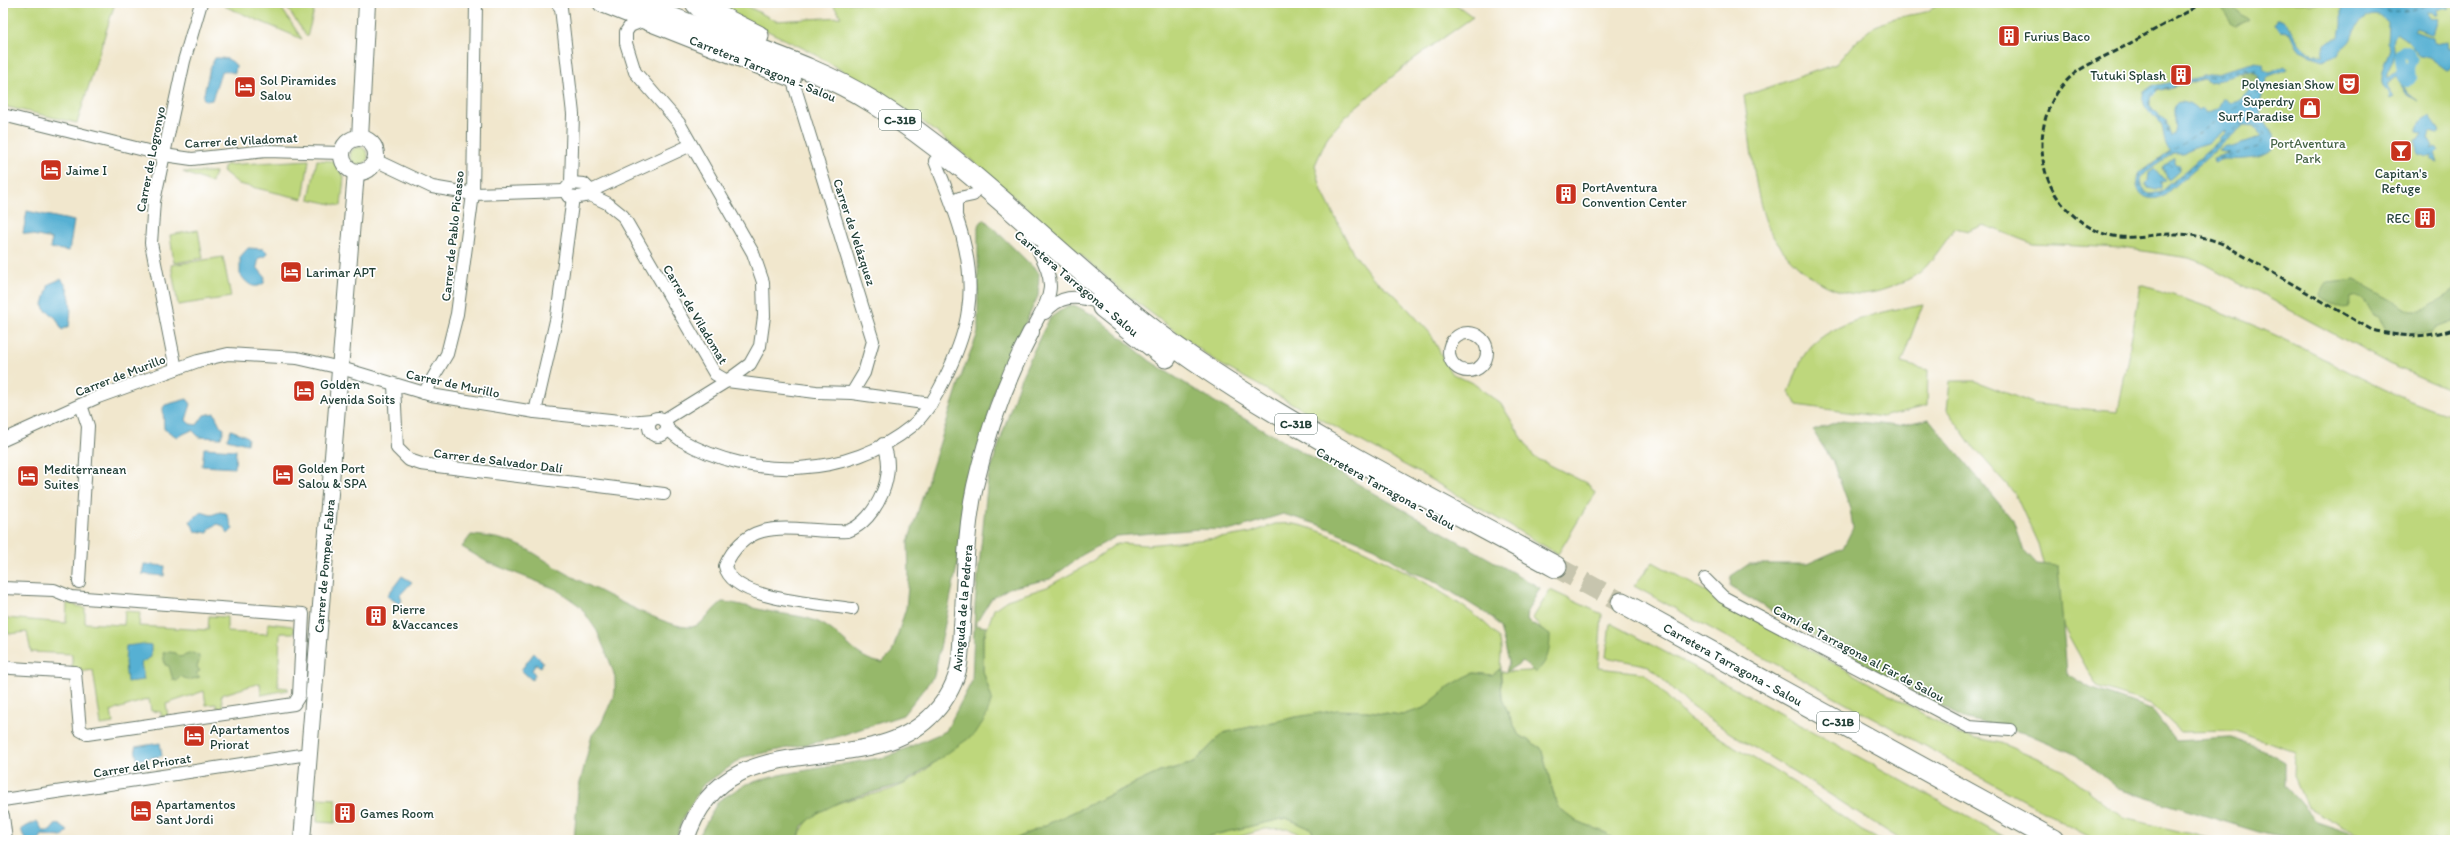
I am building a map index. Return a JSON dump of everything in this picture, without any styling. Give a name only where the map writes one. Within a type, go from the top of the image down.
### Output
[{"type":"highway","points":[[696,3],[714,14],[846,80],[872,101]]},
{"type":"highway","name":"Carretera Tarragona - Salou","points":[[717,34],[800,65],[844,85],[872,101],[958,164],[1104,290],[1192,359],[1292,422],[1552,572],[1274,425],[1192,375],[1097,302],[935,161],[844,101],[792,78]]},
{"type":"highway","name":"Carretera Tarragona - Salou","points":[[2026,840],[1619,609],[2054,840]]},
{"type":"main road","name":"Carretera Tarragona - Salou","points":[[602,3],[792,78]]},
{"type":"main road","name":"Carretera Tarragona - Salou","points":[[637,3],[717,34]]},
{"type":"street","name":"Carrer de Logronyo","points":[[176,369],[151,243],[154,200],[184,61],[201,3]]},
{"type":"street","points":[[360,138],[367,3]]},
{"type":"street","name":"Carrer de Pablo Picasso","points":[[424,393],[447,354],[457,314],[473,194],[476,3]]},
{"type":"street","points":[[535,412],[558,316],[570,190],[573,114],[560,8],[557,3]]},
{"type":"street","points":[[652,23],[640,22],[630,26],[626,32],[626,43],[635,72],[679,123],[753,253],[763,282],[764,316],[760,346],[750,364],[659,427]]},
{"type":"street","name":"Carrer de Velázquez","points":[[792,78],[873,341],[864,373],[852,393]]},
{"type":"street","name":"Carrer de Viladomat","points":[[3,115],[164,155],[192,159],[266,151],[342,153]]},
{"type":"street","points":[[360,138],[372,145],[375,160],[368,170],[356,172],[351,171],[344,163],[342,153],[350,141],[360,138]]},
{"type":"street","points":[[375,160],[432,187],[473,194],[570,190],[591,193],[692,144]]},
{"type":"street","name":"Carrer de Murillo","points":[[3,440],[81,405],[176,369],[228,354],[297,358],[341,368],[424,393],[535,412],[629,422],[659,427],[675,441],[680,440],[733,462],[791,468],[841,463],[882,444],[912,426],[930,404],[964,336],[969,309],[968,268],[956,213],[935,161]]},
{"type":"street","name":"Carrer de Pompeu Fabra","points":[[302,840],[356,172]]},
{"type":"street","name":"Carrer de Viladomat","points":[[591,193],[607,203],[623,216],[715,374],[727,381],[789,390],[852,393],[930,404]]},
{"type":"street","points":[[956,213],[956,204],[959,198],[973,194]]},
{"type":"street","name":"Avinguda de la Pedrera","points":[[686,840],[701,808],[712,795],[743,772],[776,760],[871,746],[894,740],[913,731],[930,718],[943,703],[958,670],[969,528],[975,486],[995,417],[1009,380],[1048,298],[1051,278],[1039,252]]},
{"type":"street","name":"Avinguda de la Pedrera","points":[[1031,332],[1050,307],[1063,298],[1078,297],[1097,302]]},
{"type":"street","name":"Carrer de Salvador Dalí","points":[[394,384],[397,448],[409,460],[421,464],[664,494]]},
{"type":"street","points":[[79,582],[88,426],[81,405]]},
{"type":"street","points":[[852,609],[769,597],[753,592],[733,581],[727,573],[725,566],[741,541],[754,532],[773,528],[848,531],[860,527],[874,512],[883,488],[888,453],[882,444]]},
{"type":"street","name":"Camí de Tarragona al Far de Salou","points":[[1705,579],[1723,597],[1969,727],[2010,730]]},
{"type":"street","points":[[3,588],[54,590],[71,597],[320,615]]},
{"type":"street","points":[[294,704],[299,696],[303,614]]},
{"type":"street","points":[[3,666],[11,668],[75,672],[80,730],[87,734],[313,702]]},
{"type":"street","name":"Carrer del Priorat","points":[[3,800],[308,754]]},
{"type":"street","points":[[3,816],[6,840]]},
{"type":"green space","points":[[6,3],[115,3],[77,123],[3,106],[3,5]]},
{"type":"green space","points":[[224,3],[278,3],[302,39],[224,6]]},
{"type":"green space","points":[[284,3],[316,3],[307,37]]},
{"type":"green space","points":[[714,3],[741,3],[776,21],[841,17],[832,3],[1454,3],[1473,17],[1415,58],[1352,110],[1328,136],[1315,165],[1322,191],[1352,251],[1373,278],[1396,296],[1430,333],[1451,373],[1474,384],[1501,404],[1534,457],[1588,484],[1595,493],[1558,554],[1423,475],[1218,363],[1131,298],[963,153],[917,117],[813,53],[716,6]]},
{"type":"green space","name":"PortAventura Park","points":[[1942,3],[2455,3],[2455,392],[2389,364],[2205,264],[2189,258],[2123,248],[2033,244],[1984,225],[1968,231],[1955,228],[1933,259],[1923,270],[1899,284],[1884,290],[1862,294],[1848,293],[1834,289],[1807,274],[1795,264],[1776,241],[1764,216],[1756,183],[1744,96],[1836,64],[1855,42],[1873,27],[1895,18],[1926,12]]},
{"type":"green space","points":[[2225,5],[2231,6],[2249,20],[2236,26],[2231,23],[2221,7]]},
{"type":"green space","points":[[2249,71],[2257,74],[2261,83],[2245,84],[2241,72]]},
{"type":"green space","points":[[359,147],[365,150],[368,156],[365,162],[359,165],[353,162],[350,156],[353,150]]},
{"type":"green space","points":[[309,160],[303,199],[239,184],[223,171],[225,165]]},
{"type":"green space","points":[[317,160],[333,161],[344,177],[341,206],[309,199]]},
{"type":"green space","points":[[183,172],[215,172],[212,183]]},
{"type":"green space","points":[[984,219],[1039,273],[1038,296],[994,391],[934,676],[903,715],[827,740],[744,757],[702,786],[682,820],[676,840],[574,840],[578,791],[592,735],[601,724],[615,693],[615,677],[610,662],[597,631],[580,606],[556,589],[487,562],[462,547],[471,535],[510,542],[529,550],[592,587],[629,606],[666,622],[681,626],[692,627],[701,623],[722,602],[734,603],[810,619],[832,630],[858,653],[873,661],[882,663],[892,653],[906,608],[909,577],[908,542],[963,371],[978,333],[978,226]]},
{"type":"green space","points":[[198,230],[203,258],[174,263],[170,235]]},
{"type":"green space","points":[[223,257],[231,297],[178,305],[171,265]]},
{"type":"green space","points":[[2355,280],[2411,311],[2421,311],[2455,290],[2455,320],[2436,327],[2432,332],[2420,334],[2397,333],[2386,330],[2379,316],[2373,314],[2362,298],[2351,298],[2348,307],[2345,309],[2321,297],[2320,294],[2327,283]]},
{"type":"green space","points":[[2141,285],[2241,320],[2395,394],[2455,417],[2455,840],[2379,840],[2355,833],[2307,807],[2294,777],[2295,752],[2235,731],[2181,732],[2151,704],[2097,687],[2056,613],[2038,544],[2015,494],[1970,443],[1947,410],[1950,381],[1975,381],[2035,404],[2118,412]]},
{"type":"green space","points":[[1923,304],[1901,363],[1928,370],[1927,406],[1882,417],[1797,405],[1789,392],[1801,361],[1812,345],[1825,335],[1857,320],[1891,310]]},
{"type":"green space","points":[[1074,305],[1095,316],[1150,361],[1208,398],[1540,588],[1528,610],[1527,621],[1550,635],[1549,651],[1543,665],[1535,673],[1523,661],[1506,672],[1509,662],[1500,628],[1493,618],[1431,579],[1411,572],[1375,548],[1320,525],[1283,514],[1232,530],[1200,529],[1117,536],[1082,555],[1050,579],[1009,588],[991,599],[975,625],[986,627],[983,640],[983,671],[992,699],[986,717],[975,734],[903,784],[844,800],[818,813],[802,826],[798,840],[697,840],[718,801],[746,784],[784,774],[886,757],[946,731],[972,681],[975,605],[988,478],[1020,380],[1041,335],[1050,318],[1067,306]]},
{"type":"green space","points":[[1929,419],[2015,523],[2023,549],[2037,564],[2058,566],[2067,674],[2090,688],[2151,709],[2176,741],[2231,738],[2264,750],[2285,762],[2285,786],[2317,822],[2371,840],[2303,840],[2265,834],[2118,789],[2077,755],[2028,734],[1963,718],[1880,674],[1730,587],[1731,576],[1749,564],[1807,564],[1843,548],[1853,528],[1850,509],[1833,462],[1813,431],[1842,420],[1897,426]]},
{"type":"green space","points":[[1275,524],[1293,524],[1339,539],[1371,553],[1436,589],[1465,608],[1487,625],[1499,639],[1501,650],[1500,669],[1492,675],[1474,673],[1450,686],[1424,708],[1402,715],[1367,711],[1296,717],[1223,733],[1194,763],[1160,772],[1013,840],[798,840],[805,825],[815,814],[828,807],[890,790],[904,784],[929,767],[952,746],[992,700],[983,671],[983,640],[994,609],[1007,600],[1047,587],[1085,566],[1117,543],[1147,545],[1227,537],[1250,533]]},
{"type":"green space","points":[[1653,562],[1957,734],[2001,743],[2064,771],[2123,818],[2217,840],[2095,840],[1634,586]]},
{"type":"green space","points":[[1550,590],[1602,614],[1598,668],[1644,673],[1689,719],[1796,784],[1862,831],[1880,840],[1615,840],[1606,833],[1576,821],[1557,806],[1541,748],[1518,734],[1502,699],[1501,672],[1531,671],[1548,639],[1533,618]]},
{"type":"green space","points":[[67,603],[85,608],[85,623],[124,625],[125,611],[140,612],[139,626],[208,630],[209,616],[227,617],[227,632],[267,634],[268,623],[292,626],[294,628],[294,633],[280,633],[278,687],[288,688],[288,690],[261,695],[260,683],[221,695],[223,708],[217,708],[216,704],[206,705],[204,691],[166,704],[168,716],[161,716],[161,712],[151,711],[149,699],[111,711],[113,723],[101,725],[93,670],[79,672],[72,669],[72,654],[31,652],[27,632],[8,634],[6,618],[66,623]]},
{"type":"green space","points":[[1610,623],[1737,690],[2010,840],[1901,840],[1801,776],[1730,733],[1689,705],[1649,666],[1606,657]]},
{"type":"green space","points":[[163,653],[176,653],[180,657],[192,653],[198,655],[200,659],[197,667],[200,671],[196,673],[200,677],[189,680],[180,676],[177,681],[173,680],[169,666],[165,665]]},
{"type":"green space","points":[[1500,669],[1502,699],[1518,734],[1541,748],[1557,806],[1576,821],[1606,833],[1615,840],[1317,840],[1311,829],[1286,818],[1192,840],[1013,840],[1160,772],[1194,763],[1223,733],[1296,717],[1337,710],[1367,711],[1402,715],[1424,708],[1450,686],[1465,677],[1474,673],[1492,675]]},
{"type":"green space","points":[[318,798],[336,799],[335,823],[317,822]]},
{"type":"green space","points":[[1286,818],[1311,829],[1317,840],[1309,840],[1288,828],[1265,829],[1229,840],[1192,840]]},
{"type":"water","points":[[2341,3],[2447,3],[2450,7],[2437,9],[2438,14],[2434,14],[2433,11],[2428,12],[2429,17],[2438,19],[2433,35],[2416,29],[2414,31],[2433,38],[2434,43],[2448,41],[2449,48],[2455,47],[2455,65],[2448,71],[2429,57],[2419,56],[2406,39],[2397,33],[2394,39],[2393,60],[2386,78],[2397,73],[2409,94],[2418,101],[2408,95],[2397,77],[2386,83],[2394,96],[2390,98],[2388,89],[2384,88],[2381,80],[2381,74],[2390,48],[2387,42],[2388,22],[2381,17],[2375,15],[2365,18],[2356,28],[2350,41],[2339,54],[2322,60],[2300,51],[2289,32],[2280,31],[2274,25],[2276,19],[2282,19],[2303,48],[2315,55],[2323,55],[2323,48],[2325,45],[2329,41],[2339,37],[2341,25]]},
{"type":"water","points":[[215,58],[224,58],[232,61],[236,66],[235,73],[226,71],[221,72],[212,100],[206,101],[203,98],[210,68]]},
{"type":"water","points":[[2256,62],[2263,65],[2264,70],[2270,73],[2285,66],[2287,70],[2267,78],[2260,103],[2261,114],[2274,138],[2274,146],[2271,151],[2265,155],[2256,158],[2225,159],[2214,162],[2213,158],[2229,153],[2219,151],[2226,146],[2233,146],[2260,137],[2254,126],[2244,125],[2164,196],[2160,198],[2148,198],[2141,194],[2137,186],[2139,173],[2170,151],[2165,143],[2160,121],[2144,104],[2142,99],[2144,92],[2152,86],[2192,79]],"holes":[[[2246,71],[2254,72],[2259,76],[2260,87],[2251,88],[2242,98],[2237,101],[2230,103],[2223,98],[2218,108],[2206,113],[2203,109],[2198,111],[2191,105],[2179,102],[2176,103],[2174,107],[2176,125],[2174,134],[2171,138],[2166,120],[2150,107],[2150,98],[2157,91],[2204,79],[2208,82],[2225,79],[2225,77]],[[2223,131],[2226,132],[2219,138],[2220,140],[2161,192],[2150,194],[2143,188],[2141,180],[2147,171],[2174,153],[2184,153],[2194,147],[2208,143]]]},
{"type":"water","points":[[2430,117],[2440,131],[2438,133],[2431,131],[2429,139],[2433,146],[2431,149],[2436,147],[2439,151],[2435,154],[2438,163],[2430,159],[2433,156],[2427,157],[2417,154],[2416,139],[2421,138],[2423,133],[2417,132],[2417,129],[2425,119]]},
{"type":"water","points":[[2174,158],[2174,165],[2179,166],[2179,171],[2168,181],[2163,167]]},
{"type":"water","points":[[2155,168],[2166,181],[2161,182],[2161,188],[2156,190],[2148,188],[2145,184],[2148,181],[2149,172]]},
{"type":"water","points":[[27,211],[74,221],[69,251],[50,248],[52,239],[23,233]]},
{"type":"water","points":[[248,248],[264,249],[267,252],[266,256],[259,258],[257,267],[265,277],[264,283],[257,286],[250,285],[240,274],[240,257]]},
{"type":"water","points":[[61,279],[67,289],[71,308],[69,326],[62,330],[56,318],[44,309],[43,304],[49,284]]},
{"type":"water","points":[[187,399],[191,404],[186,420],[190,424],[197,425],[204,415],[214,413],[220,425],[224,429],[221,438],[199,437],[192,430],[177,437],[164,429],[163,408],[165,405]]},
{"type":"water","points":[[231,430],[246,436],[248,438],[247,444],[227,439]]},
{"type":"water","points":[[204,448],[236,450],[235,468],[202,466]]},
{"type":"water","points":[[201,512],[211,515],[220,512],[226,513],[233,529],[228,534],[223,526],[218,524],[210,528],[208,533],[195,531],[190,521]]},
{"type":"water","points":[[144,564],[165,566],[164,576],[142,574]]},
{"type":"water","points":[[402,576],[412,582],[400,595],[402,601],[399,604],[387,596]]},
{"type":"water","points":[[142,644],[151,645],[151,657],[141,663],[144,680],[127,682],[125,663],[126,646]]},
{"type":"water","points":[[534,653],[543,662],[541,667],[536,664],[532,670],[535,675],[532,680],[521,670]]},
{"type":"water","points":[[160,743],[162,756],[137,760],[135,747]]},
{"type":"water","points":[[37,821],[43,831],[50,831],[57,823],[68,831],[62,837],[42,835],[39,840],[25,840],[21,829]]},
{"type":"waterway","points":[[2404,50],[2408,52],[2413,60],[2410,68],[2411,79],[2408,82],[2403,78],[2399,54],[2404,50]]},
{"type":"ferry route","points":[[2360,3],[2385,11],[2405,11],[2423,7],[2430,3]]},
{"type":"ferry route","points":[[2168,134],[2165,122],[2149,108],[2149,96],[2153,91],[2242,69],[2256,71],[2262,82],[2259,92],[2144,170],[2140,177],[2140,188],[2150,196],[2161,194],[2242,123],[2253,122],[2261,129],[2264,137],[2258,148],[2213,160]]},
{"type":"ferry route","points":[[2168,164],[2171,167],[2179,169]]},
{"type":"tunnel","points":[[1556,567],[1622,603]]},
{"type":"railway","points":[[2204,3],[2081,69],[2069,78],[2060,89],[2052,101],[2047,114],[2043,128],[2042,142],[2045,170],[2048,180],[2058,199],[2081,221],[2099,232],[2109,235],[2119,237],[2138,237],[2182,234],[2200,237],[2223,244],[2372,330],[2414,336],[2445,332],[2455,328]]},
{"type":"place","name":"Furius Baco","points":[[2009,36]]},
{"type":"place","name":"Tutuki Splash","points":[[2181,75]]},
{"type":"place","name":"Polynesian Show","points":[[2349,84]]},
{"type":"place","name":"Sol Piramides Salou","points":[[245,87]]},
{"type":"place","name":"Superdry Surf Paradise","points":[[2310,108]]},
{"type":"place","name":"Capitan's Refuge","points":[[2401,151]]},
{"type":"place","name":"Jaime I","points":[[51,170]]},
{"type":"place","name":"PortAventura Convention Center","points":[[1566,194]]},
{"type":"place","name":"REC","points":[[2425,218]]},
{"type":"place","name":"Larimar APT","points":[[291,272]]},
{"type":"place","name":"Golden Avenida Soits","points":[[304,391]]},
{"type":"place","name":"Golden Port Salou & SPA","points":[[283,475]]},
{"type":"place","name":"Mediterranean Suites","points":[[28,476]]},
{"type":"place","name":"Pierre &Vaccances","points":[[376,616]]},
{"type":"place","name":"Apartamentos Priorat","points":[[194,736]]},
{"type":"place","name":"Apartamentos Sant Jordi","points":[[141,811]]},
{"type":"place","name":"Games Room","points":[[345,813]]}]
